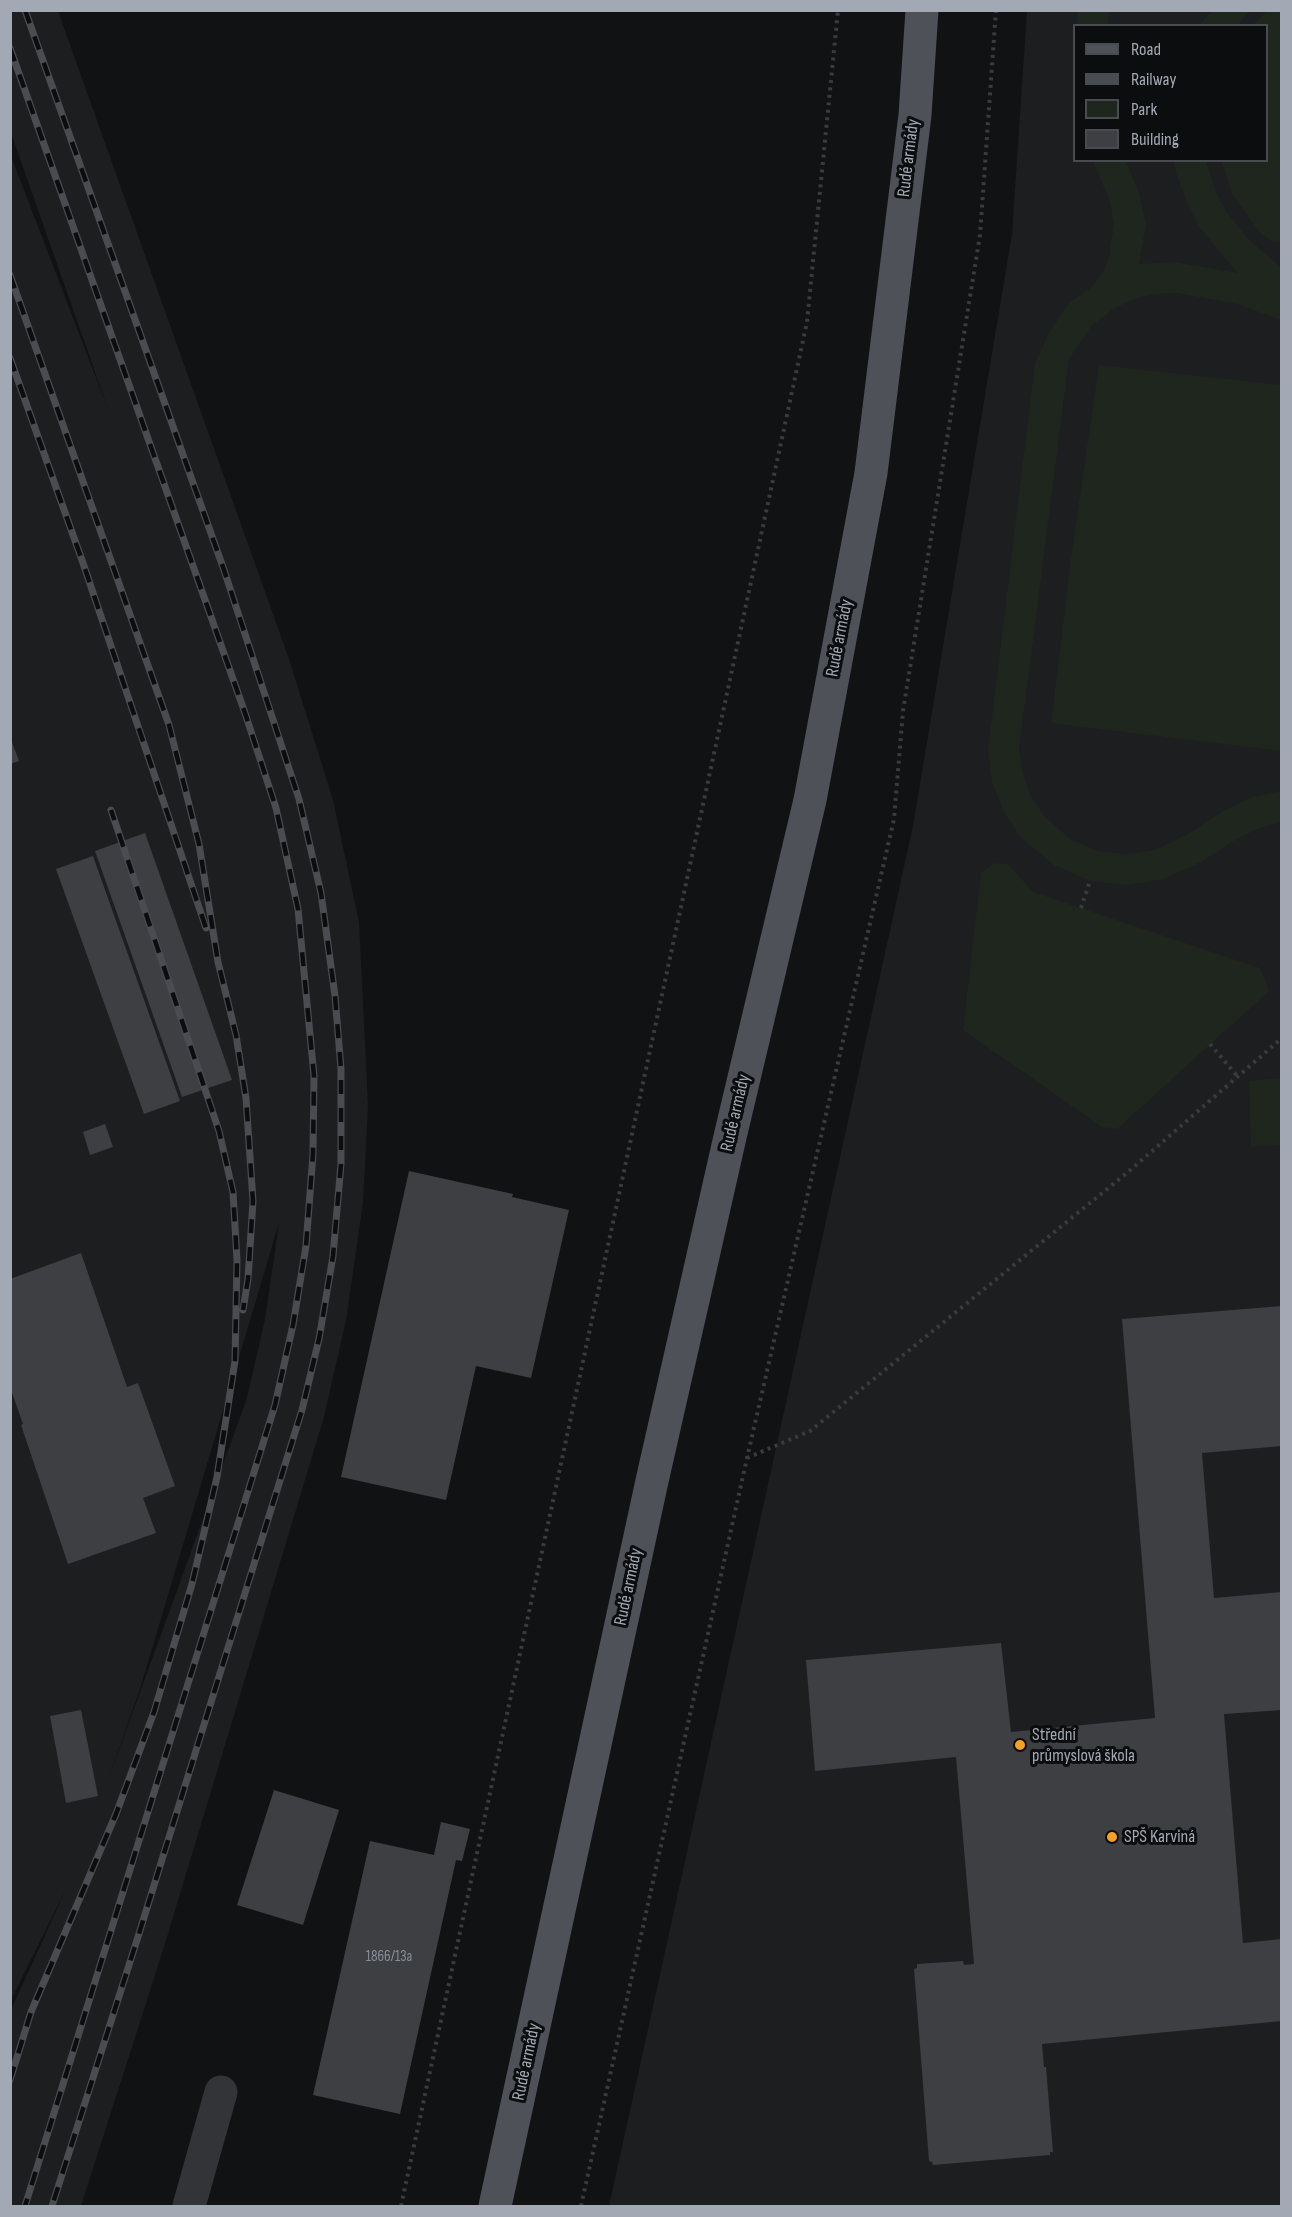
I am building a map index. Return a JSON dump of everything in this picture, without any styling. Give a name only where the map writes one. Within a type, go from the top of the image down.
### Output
[{"type":"main road","name":"Rudé armády","points":[[495,2206],[658,1458],[810,800],[871,473],[915,115],[922,10]]},
{"type":"street","points":[[189,2206],[221,2092]]},
{"type":"path","points":[[401,2206],[807,322],[838,10]]},
{"type":"path","points":[[581,2206],[747,1458],[894,819],[903,711],[980,235],[996,10]]},
{"type":"path","points":[[1081,908],[1090,881]]},
{"type":"path","points":[[747,1458],[810,1431],[1128,1172],[1281,1038]]},
{"type":"path","points":[[1210,1044],[1238,1077]]},
{"type":"shaded area","points":[[11,11],[58,11],[289,659],[333,800],[359,922],[368,1105],[363,1203],[346,1320],[324,1417],[164,1947],[81,2206],[10,2206],[11,2010],[66,1889],[11,2000],[11,156],[108,409],[11,133]],"holes":[[[279,1223],[265,1319],[247,1398],[108,1780],[140,1689]]]},
{"type":"shaded area","points":[[1027,11],[1281,11],[1281,2206],[609,2206],[913,826],[1012,234]]},
{"type":"green space","points":[[1211,10],[1250,11],[1239,24],[1201,24]]},
{"type":"green space","points":[[1078,11],[1109,11],[1108,24],[1077,24]]},
{"type":"green space","points":[[1267,11],[1282,11],[1282,242],[1274,242],[1262,235],[1232,194],[1222,162],[1268,162],[1268,24],[1254,24]]},
{"type":"green space","points":[[1093,162],[1126,162],[1139,193],[1146,224],[1139,264],[1174,262],[1238,273],[1200,228],[1187,203],[1176,173],[1174,162],[1207,162],[1215,190],[1226,211],[1248,239],[1282,268],[1281,320],[1237,304],[1177,293],[1154,294],[1137,298],[1115,308],[1092,325],[1069,359],[1019,750],[1023,775],[1031,797],[1045,817],[1070,839],[1098,851],[1128,854],[1155,850],[1186,835],[1249,798],[1281,791],[1281,822],[1260,828],[1235,840],[1201,862],[1164,879],[1128,885],[1090,881],[1054,865],[1021,838],[1004,812],[992,782],[988,750],[1035,363],[1050,331],[1069,303],[1093,286],[1104,270],[1109,256],[1114,224],[1110,202]]},
{"type":"green space","points":[[1099,365],[1281,385],[1281,751],[1051,723],[1072,551]]},
{"type":"green space","points":[[995,863],[1008,864],[1033,892],[1260,968],[1269,991],[1117,1129],[1102,1127],[963,1030],[981,873]]},
{"type":"green space","points":[[1281,1078],[1281,1145],[1251,1147],[1249,1081]]},
{"type":"building","points":[[10,737],[19,761],[10,764]]},
{"type":"building","points":[[145,833],[232,1080],[182,1097],[95,851]]},
{"type":"building","points":[[93,856],[180,1101],[144,1114],[56,869]]},
{"type":"building","points":[[105,1124],[113,1147],[90,1155],[83,1132]]},
{"type":"building","points":[[409,1171],[513,1194],[512,1197],[569,1210],[531,1378],[476,1366],[446,1500],[341,1477]]},
{"type":"building","points":[[81,1253],[127,1387],[138,1383],[175,1486],[143,1498],[156,1533],[68,1564],[10,1387],[10,1279]]},
{"type":"building","name":"Střední průmyslová škola","points":[[1282,1306],[1282,1446],[1202,1453],[1214,1598],[1282,1592],[1282,1710],[1224,1714],[1243,1943],[1282,1939],[1282,2021],[1042,2044],[1053,2152],[1050,2152],[1050,2155],[933,2165],[929,2161],[914,1969],[917,1968],[917,1964],[963,1961],[964,1965],[974,1964],[956,1757],[815,1771],[806,1660],[1001,1643],[1011,1732],[1155,1718],[1122,1319]]},
{"type":"building","points":[[81,1710],[98,1796],[66,1803],[50,1716]]},
{"type":"building","points":[[274,1790],[339,1810],[303,1925],[237,1905]]},
{"type":"building","points":[[441,1822],[470,1829],[462,1861],[456,1860],[400,2114],[313,2095],[370,1841],[434,1855]]},
{"type":"railway","points":[[25,10],[224,570],[299,799],[321,893],[335,996],[341,1069],[341,1164],[333,1256],[319,1339],[302,1410],[52,2206]]},
{"type":"railway","points":[[10,48],[245,713],[276,808],[298,909],[314,1076],[313,1154],[306,1246],[293,1325],[275,1405],[25,2206]]},
{"type":"railway","points":[[10,275],[169,725],[199,844],[218,962],[236,1035],[246,1098],[253,1201],[248,1279],[243,1310]]},
{"type":"railway","points":[[10,358],[83,563],[206,928]]},
{"type":"railway","points":[[10,2080],[31,2012],[116,1814],[154,1712],[192,1584],[217,1477],[235,1361],[237,1260],[233,1192],[219,1131],[111,810]]},
{"type":"place","name":"Střední průmyslová škola","points":[[1020,1745]]},
{"type":"place","name":"SPŠ Karviná","points":[[1112,1837]]}]
